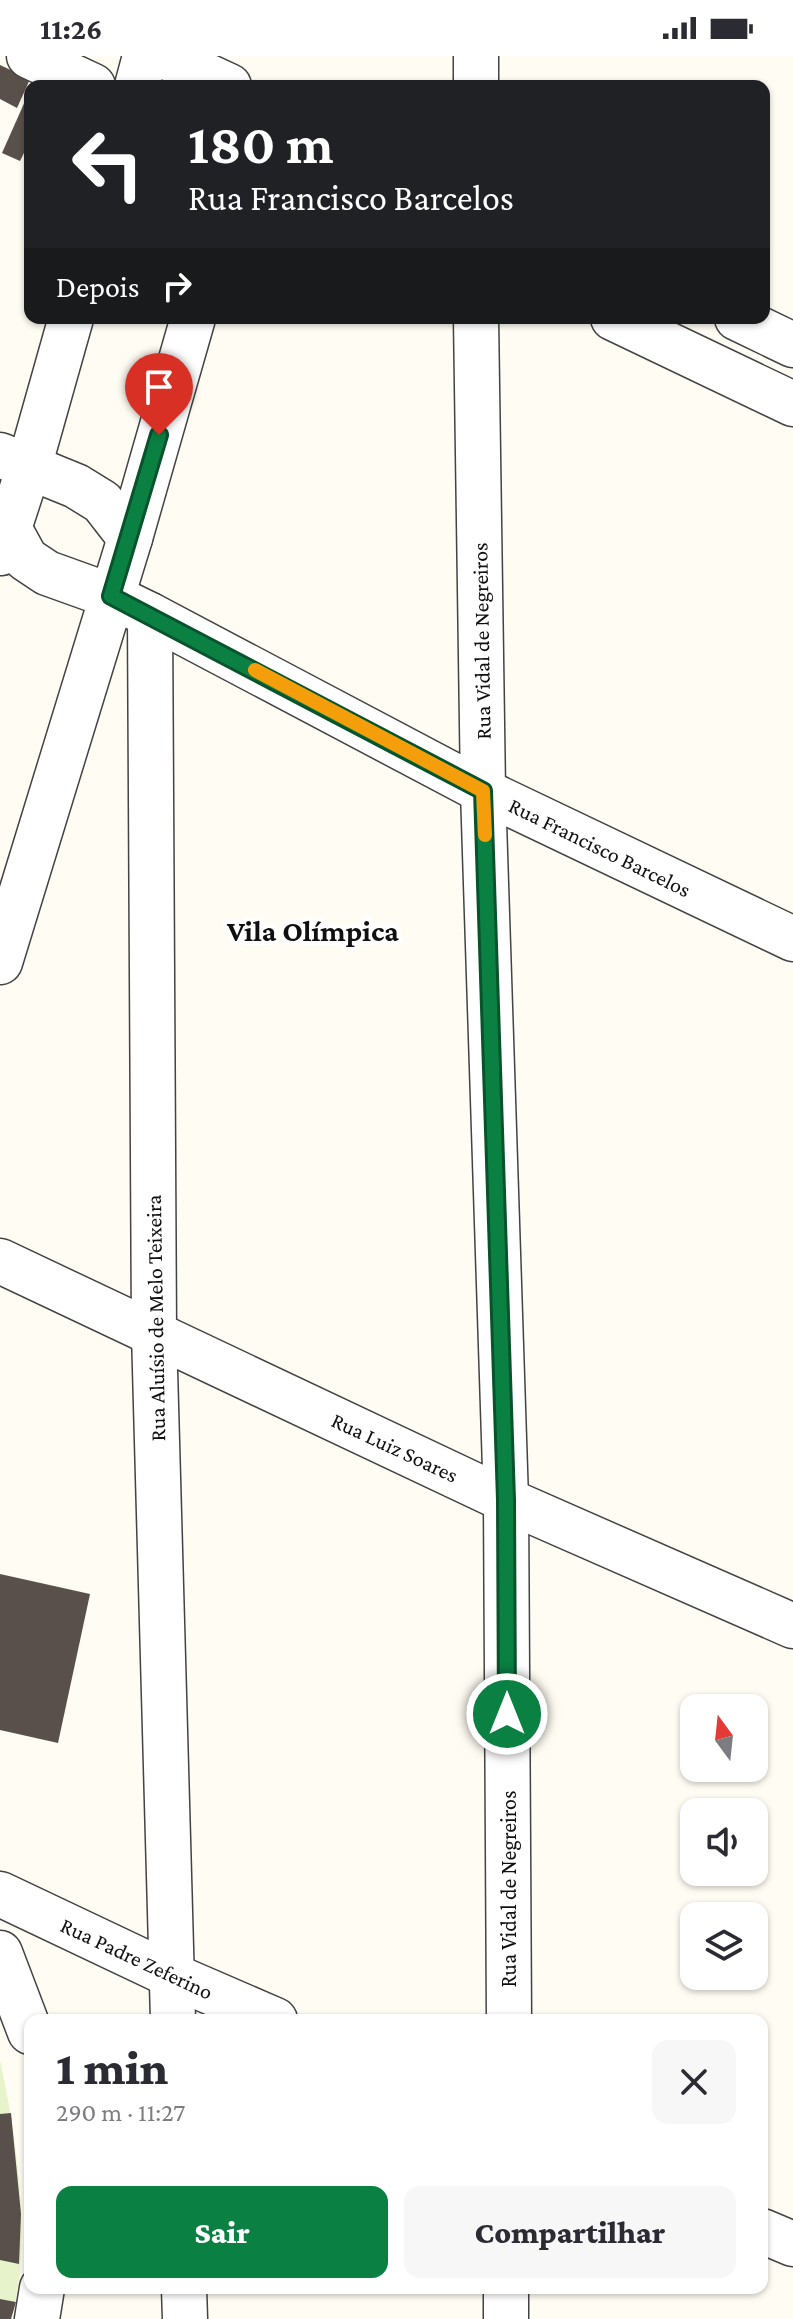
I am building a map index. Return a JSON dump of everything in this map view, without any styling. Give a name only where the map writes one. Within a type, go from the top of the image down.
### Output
[{"type":"street","points":[[29,56],[80,80]]},
{"type":"street","points":[[139,80],[145,56]]},
{"type":"street","points":[[164,56],[216,80]]},
{"type":"street","points":[[476,56],[476,80]]},
{"type":"street","points":[[5,542],[14,461],[69,324]]},
{"type":"street","points":[[0,962],[130,538],[191,324]]},
{"type":"street","name":"Rua Vidal de Negreiros","points":[[476,324],[483,791],[506,1500],[509,2014]]},
{"type":"street","points":[[626,324],[793,404]]},
{"type":"street","points":[[749,324],[793,345]]},
{"type":"street","points":[[14,461],[76,486],[102,502],[130,538]]},
{"type":"street","name":"Rua Francisco Barcelos","points":[[5,542],[47,573],[111,596],[150,615],[483,791],[793,939]]},
{"type":"street","name":"Rua Aluísio de Melo Teixeira","points":[[150,615],[154,1333],[173,2014]]},
{"type":"street","name":"Rua Luiz Soares","points":[[0,1261],[506,1500],[793,1626]]},
{"type":"street","name":"Rua Padre Zeferino","points":[[0,1894],[261,2014]]},
{"type":"street","points":[[0,1953],[24,2016]]},
{"type":"street","points":[[768,2234],[793,2244]]},
{"type":"street","points":[[37,2319],[41,2294]]},
{"type":"street","points":[[184,2294],[185,2319]]},
{"type":"street","points":[[506,2294],[506,2319]]},
{"type":"green space","points":[[0,2060],[12,2122],[20,2190],[21,2258],[11,2319],[0,2319]]},
{"type":"building","points":[[0,65],[30,79],[24,80],[24,92],[17,108],[0,99]]},
{"type":"building","points":[[24,104],[24,153],[20,161],[2,153]]},
{"type":"building","points":[[0,1574],[90,1594],[58,1743],[0,1730]]},
{"type":"building","points":[[11,2113],[21,2214],[19,2264],[0,2260],[0,2114]]},
{"type":"building","points":[[0,2299],[16,2302],[11,2319],[0,2319]]},
{"type":"slow traffic","points":[[255,670],[483,791],[485,835]]},
{"type":"district","name":"Vila Olímpica","points":[[313,931]]},
{"type":"route","points":[[159,435],[111,596],[483,791],[506,1500],[507,1714]]}]
